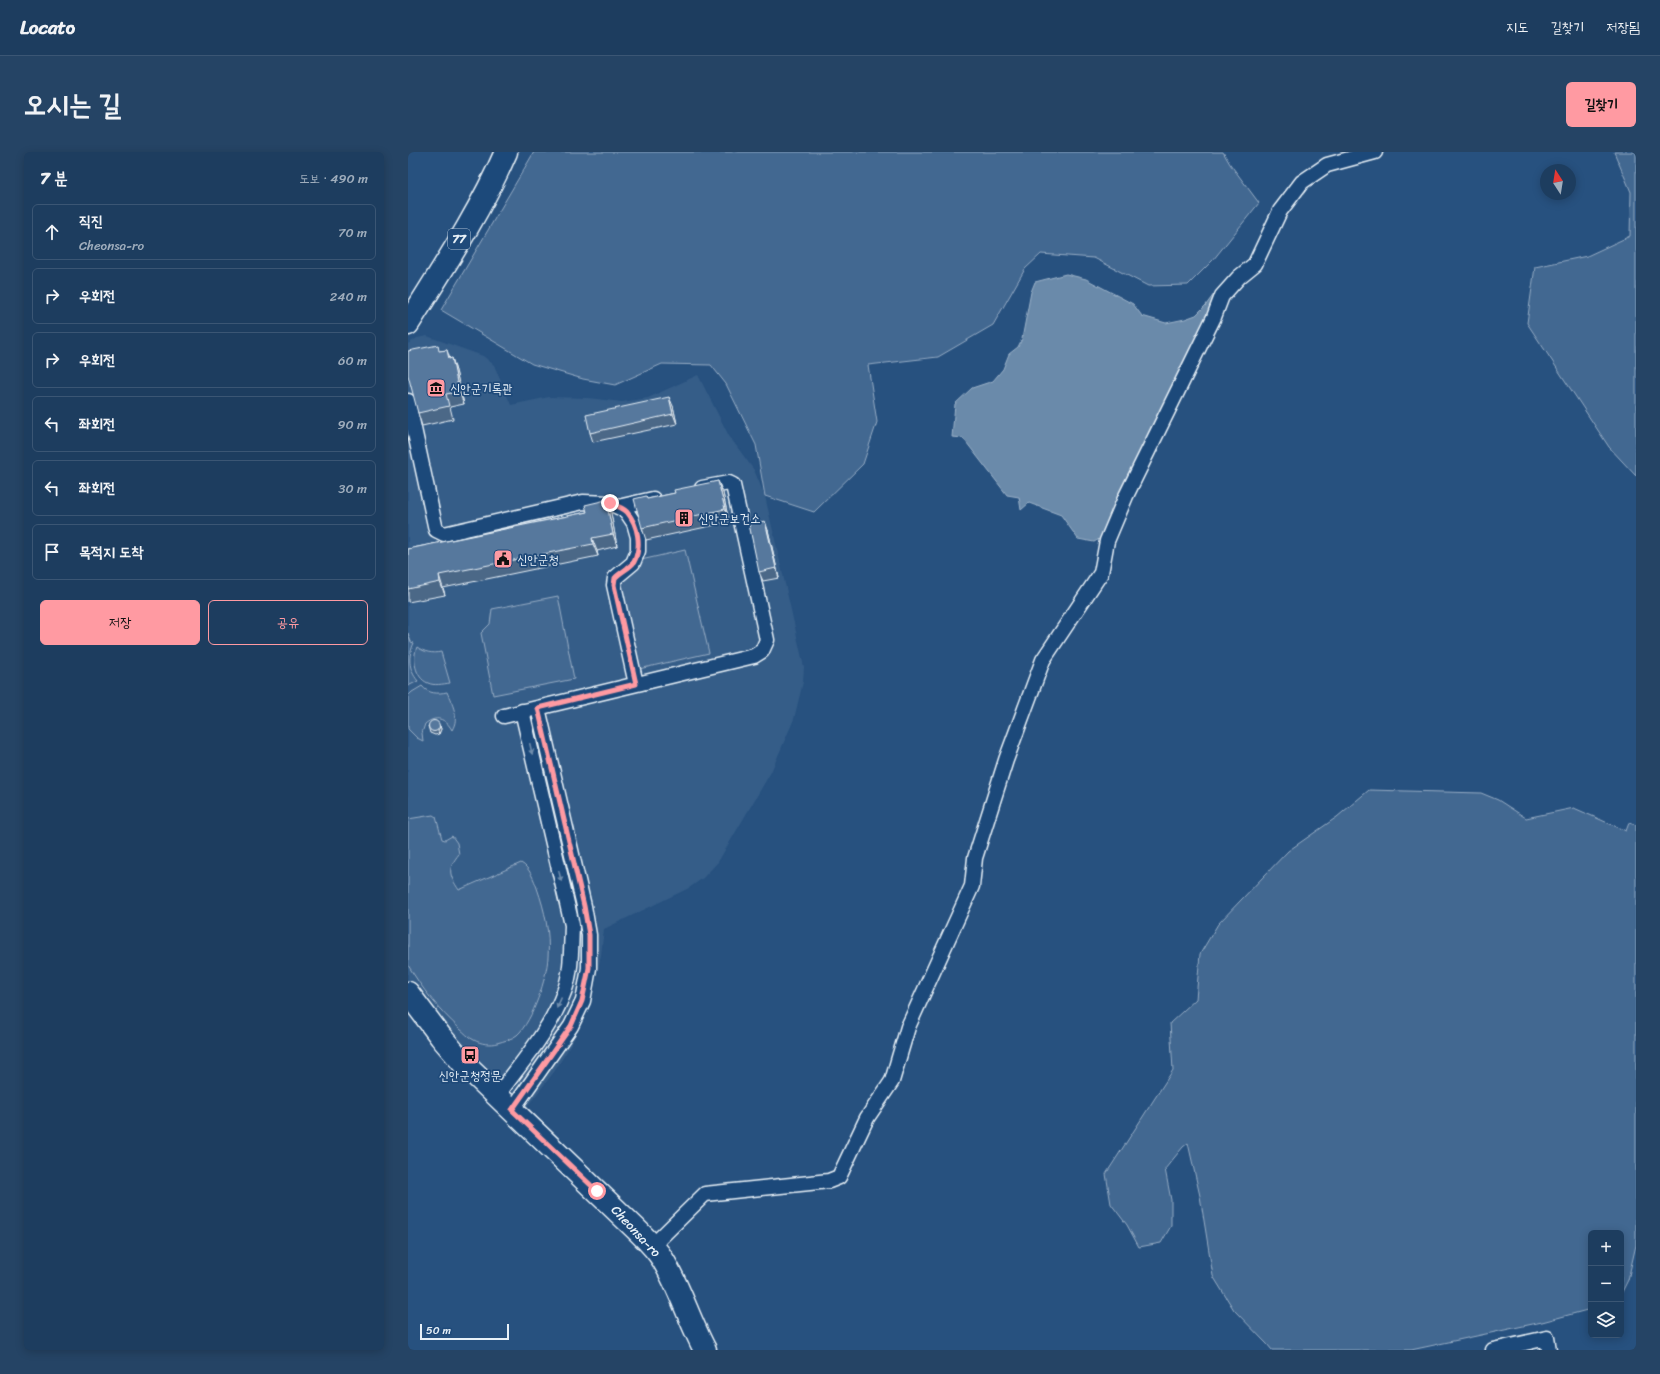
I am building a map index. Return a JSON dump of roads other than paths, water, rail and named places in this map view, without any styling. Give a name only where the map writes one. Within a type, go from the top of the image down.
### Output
[{"type":"main road","name":"77","points":[[408,324],[491,185],[506,152]]},
{"type":"main road","name":"Cheonsa-ro","points":[[408,993],[441,1037],[464,1064],[636,1229],[662,1258],[673,1278],[705,1350]]},
{"type":"street","points":[[652,1246],[705,1194],[830,1181],[839,1177],[867,1118],[892,1081],[908,1026],[972,886],[975,858],[1006,760],[1043,660],[1101,573],[1107,541],[1126,496],[1214,317],[1222,296],[1239,277],[1255,264],[1280,211],[1302,182],[1327,165],[1376,152]]},
{"type":"street","points":[[408,401],[436,530],[444,534],[583,502],[610,503],[626,511],[634,523],[638,537],[638,551],[633,563],[615,578],[614,585],[636,684]]},
{"type":"street","points":[[504,716],[754,656],[762,651],[767,640],[733,485],[728,482],[692,491]]},
{"type":"street","points":[[618,507],[662,497]]},
{"type":"street","points":[[504,1103],[571,1026],[582,1001],[589,968],[589,935],[584,906],[538,708]]},
{"type":"street","points":[[504,1103],[553,1017],[565,991],[571,958],[572,925],[522,711]]},
{"type":"street","points":[[1493,1350],[1548,1344]]},
{"type":"place","name":"신안군기록관","points":[[436,388]]},
{"type":"place","name":"신안군보건소","points":[[684,518]]},
{"type":"place","name":"신안군청","points":[[503,559]]},
{"type":"place","name":"신안군청정문","points":[[470,1055]]}]
